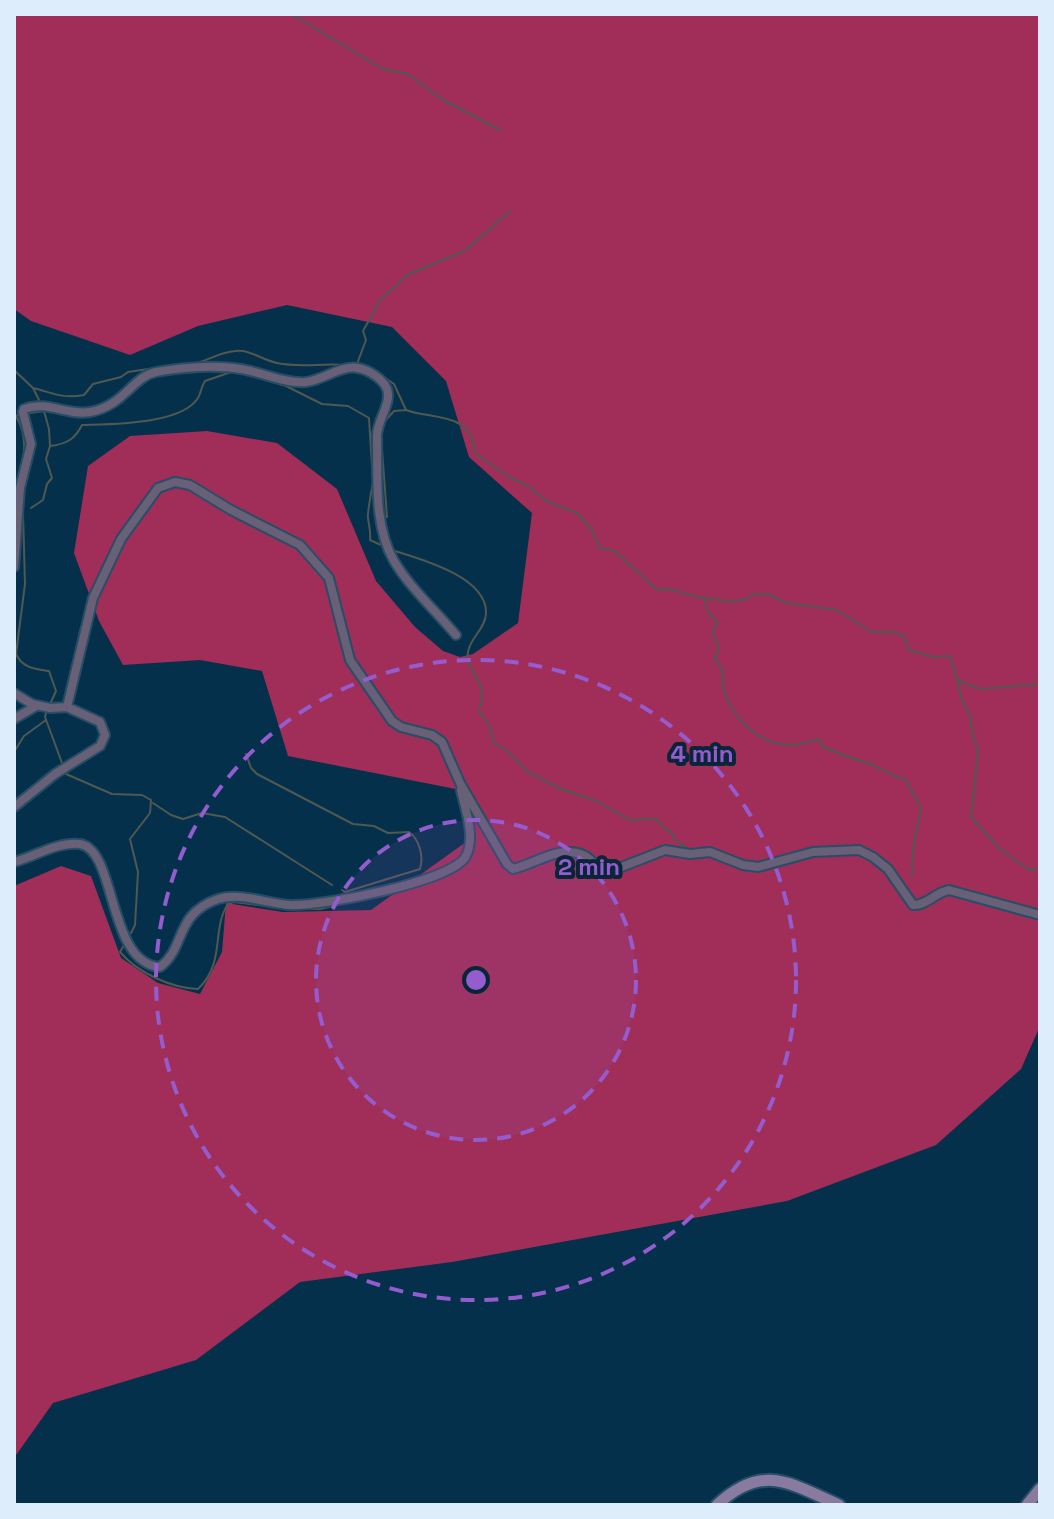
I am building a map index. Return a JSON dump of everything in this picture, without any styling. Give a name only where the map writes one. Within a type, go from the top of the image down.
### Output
[{"type":"street","points":[[14,567],[20,488],[31,444],[20,409],[43,406],[81,413],[105,408],[120,400],[147,376],[158,372],[237,368],[300,382],[353,367],[368,371],[382,381],[387,391],[387,401],[377,431],[379,499],[386,544],[396,564],[456,635]]},
{"type":"street","points":[[67,707],[89,609],[115,551],[158,488],[169,483],[185,483],[231,510],[287,536],[316,560],[331,584],[350,660],[356,671],[392,721],[401,727],[432,735],[442,742],[460,783],[507,864],[513,869],[542,857],[568,852],[587,856],[606,873],[665,850],[690,854],[710,852],[743,865],[758,867],[813,852],[859,850],[888,869],[913,905],[920,905],[949,890],[1040,915]]},
{"type":"street","points":[[14,693],[36,706],[67,707],[100,722],[105,730],[103,742],[95,750],[55,774],[14,807]]},
{"type":"street","points":[[14,719],[36,706]]},
{"type":"street","points":[[14,862],[63,846],[78,844],[88,847],[98,859],[133,950],[142,961],[158,967],[169,958],[187,921],[216,900],[231,897],[304,905],[430,879],[454,868],[464,859],[470,843],[460,783]]},
{"type":"street","points":[[717,1505],[733,1492],[769,1479],[789,1482],[839,1505]]},
{"type":"street","points":[[1027,1505],[1040,1489]]},
{"type":"shaded area","points":[[14,14],[1040,14],[1040,1026],[1021,1069],[936,1145],[787,1201],[452,1262],[300,1282],[196,1360],[53,1403],[14,1458],[14,886],[61,866],[91,876],[121,958],[158,983],[200,994],[222,952],[226,903],[283,912],[371,910],[473,837],[471,792],[288,756],[262,671],[200,660],[123,665],[99,621],[74,553],[88,466],[130,436],[207,431],[277,443],[337,489],[376,581],[415,627],[443,651],[460,657],[473,654],[518,623],[532,513],[469,457],[446,381],[392,327],[287,305],[198,326],[130,355],[31,321],[14,309]]},
{"type":"waterway","points":[[291,14],[383,69],[408,74],[443,100],[500,130]]},
{"type":"waterway","points":[[357,364],[366,340],[363,331],[381,299],[409,274],[466,250],[510,211]]},
{"type":"waterway","points":[[193,364],[240,351],[286,364],[345,365]]},
{"type":"waterway","points":[[33,388],[64,396],[84,395],[93,384],[121,377],[128,372],[162,367]]},
{"type":"waterway","points":[[14,370],[33,388],[39,400]]},
{"type":"waterway","points":[[50,446],[70,440],[82,425],[144,421],[176,413],[198,398],[205,381],[231,372]]},
{"type":"waterway","points":[[245,374],[286,386],[322,404],[348,406],[369,418],[373,483],[368,516],[370,540],[381,545]]},
{"type":"waterway","points":[[381,375],[394,384],[406,410],[459,424],[473,440],[475,453],[546,501],[577,513],[593,531],[599,548],[615,551],[657,590],[669,589],[731,602],[754,594],[768,594],[787,603],[837,610],[872,632],[892,632],[904,636],[909,650],[933,657],[950,656],[957,680],[980,689],[1040,684]]},
{"type":"waterway","points":[[387,517],[381,436],[385,421],[394,411],[406,410]]},
{"type":"waterway","points":[[30,413],[44,411],[50,446],[46,459],[52,478],[43,500],[31,508]]},
{"type":"waterway","points":[[14,506],[24,449],[18,415]]},
{"type":"waterway","points":[[23,513],[25,584],[16,654],[25,665],[49,671],[56,691],[51,702]]},
{"type":"waterway","points":[[395,551],[452,572],[477,590],[484,601],[485,619],[469,647],[468,657],[481,688],[479,711],[489,725],[494,743],[528,772],[559,788],[596,801],[630,820],[657,819],[664,829],[670,830],[676,841],[688,848]]},
{"type":"waterway","points":[[705,600],[709,614],[718,623],[712,631],[718,646],[715,660],[723,669],[725,694],[731,707],[750,729],[774,743],[787,745],[819,739],[823,747],[905,779],[921,808],[913,848],[912,876]]},
{"type":"waterway","points":[[958,681],[962,701],[970,714],[978,751],[971,817],[999,848],[1029,870],[1040,868]]},
{"type":"waterway","points":[[46,713],[62,763]]},
{"type":"waterway","points":[[14,752],[24,736],[46,720]]},
{"type":"waterway","points":[[246,754],[257,774],[353,824],[374,826],[388,833],[409,832],[416,839],[421,853],[420,869],[345,892],[342,890]]},
{"type":"waterway","points":[[66,774],[112,794],[142,795],[151,800],[150,813],[130,839],[138,872],[135,925],[131,933]]},
{"type":"waterway","points":[[153,803],[183,819],[202,813],[225,817],[332,885]]},
{"type":"waterway","points":[[292,909],[320,909],[346,903]]},
{"type":"waterway","points":[[124,945],[120,952],[145,973],[177,986],[198,989],[212,968],[220,924],[228,904],[274,907]]}]
